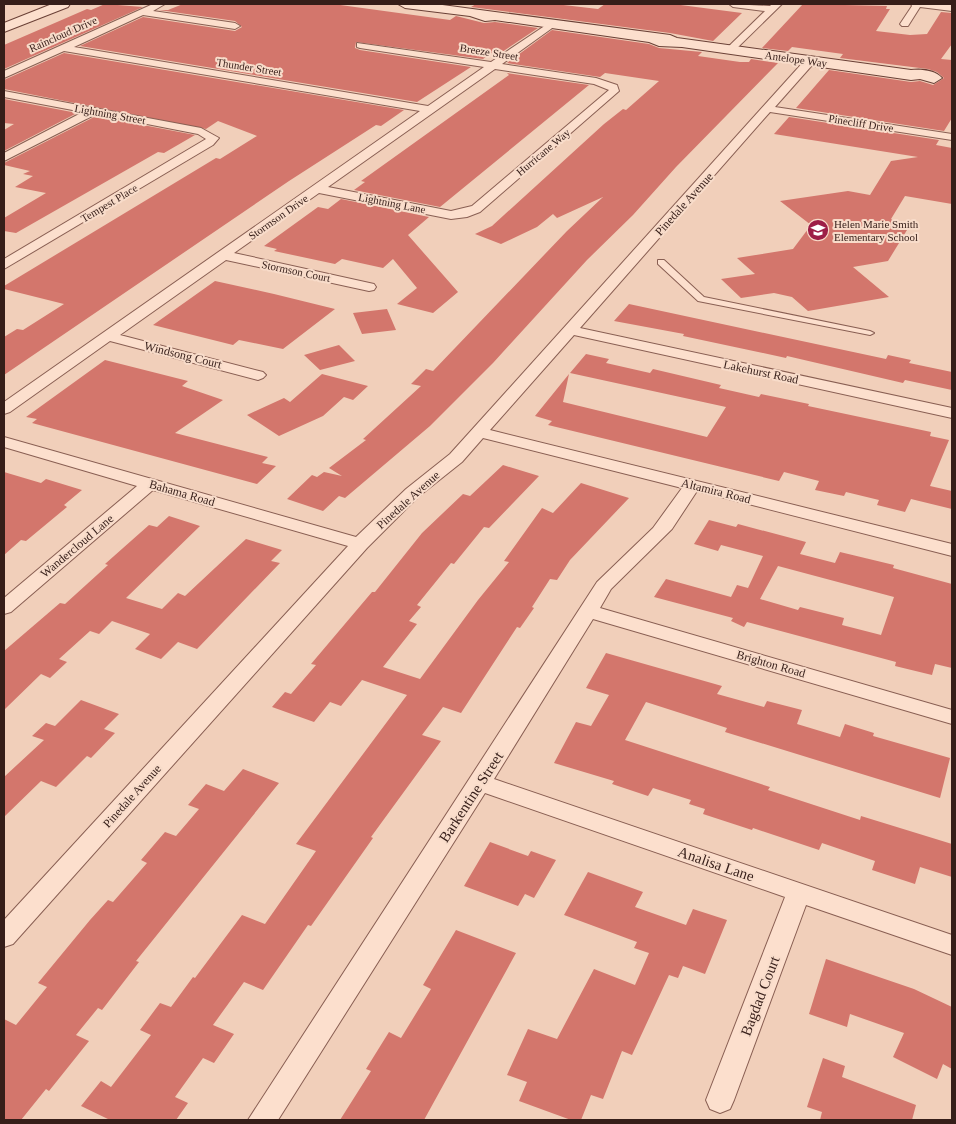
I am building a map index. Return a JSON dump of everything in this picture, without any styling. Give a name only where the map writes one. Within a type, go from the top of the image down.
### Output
[{"type":"street","points":[[4,18],[38,4]]},
{"type":"street","points":[[4,28],[63,4]]},
{"type":"street","name":"Raincloud Drive","points":[[4,75],[160,4]]},
{"type":"street","name":"Antelope Way","points":[[405,4],[485,17],[495,16],[653,38],[659,42],[682,42],[911,75],[918,78],[952,80]]},
{"type":"street","points":[[733,4],[774,6]]},
{"type":"street","points":[[905,24],[917,4],[952,8]]},
{"type":"street","points":[[731,50],[774,6]]},
{"type":"street","points":[[142,12],[235,26]]},
{"type":"street","name":"Stormson Drive","points":[[4,409],[495,66],[552,24]]},
{"type":"street","name":"Breeze Street","points":[[360,45],[596,81],[612,87]]},
{"type":"street","name":"Thunder Street","points":[[62,48],[432,110]]},
{"type":"street","name":"Pinedale Avenue","points":[[4,937],[360,544],[412,493],[456,458],[480,432],[770,109],[810,61]]},
{"type":"street","name":"Hurricane Way","points":[[467,213],[476,209],[614,91],[612,87]]},
{"type":"street","name":"Lightning Street","points":[[4,94],[201,131],[213,138]]},
{"type":"street","name":"Pinecliff Drive","points":[[770,109],[952,137]]},
{"type":"street","points":[[4,157],[94,111]]},
{"type":"street","name":"Tempest Place","points":[[4,266],[209,144],[213,138]]},
{"type":"street","name":"Lightning Lane","points":[[317,189],[451,214],[467,213]]},
{"type":"street","name":"Stormson Court","points":[[223,255],[370,287]]},
{"type":"street","name":"Lakehurst Road","points":[[570,330],[952,413]]},
{"type":"street","name":"Windsong Court","points":[[108,336],[258,375]]},
{"type":"street","name":"Altamira Road","points":[[480,432],[952,550]]},
{"type":"street","name":"Bahama Road","points":[[4,442],[360,544]]},
{"type":"street","name":"Wandercloud Lane","points":[[4,608],[150,484]]},
{"type":"street","name":"Barkentine Street","points":[[262,1120],[480,783],[604,586],[618,570],[655,538],[692,485]]},
{"type":"street","name":"Brighton Road","points":[[589,612],[952,717]]},
{"type":"street","name":"Analisa Lane","points":[[480,783],[952,944]]},
{"type":"street","name":"Bagdad Court","points":[[720,1100],[799,892]]},
{"type":"lane","points":[[661,262],[701,299],[870,333]]},
{"type":"building","points":[[105,4],[143,7],[4,69],[4,45],[87,9],[91,10]]},
{"type":"building","points":[[183,4],[333,4],[450,20],[456,16],[484,23],[495,22],[538,28],[496,56],[493,52],[483,59],[356,42],[355,48],[360,50],[471,67],[417,102],[80,46],[143,17],[235,31],[242,27],[235,21],[159,10],[168,10]]},
{"type":"building","points":[[476,4],[555,4],[598,9],[605,4],[673,4],[742,13],[713,41],[670,33],[471,7]]},
{"type":"building","points":[[803,4],[887,6],[886,9],[890,9],[876,31],[910,35],[927,34],[941,12],[952,13],[952,44],[941,59],[952,60],[952,118],[944,131],[796,108],[829,70],[911,82],[920,81],[933,85],[944,78],[937,72],[928,69],[840,58],[843,54],[792,47],[788,51],[762,48]]},
{"type":"building","points":[[552,30],[649,44],[659,48],[702,52],[698,56],[740,62],[749,62],[751,59],[778,63],[676,167],[633,215],[587,260],[493,363],[430,426],[345,498],[339,496],[323,511],[287,499],[312,475],[317,477],[324,472],[342,476],[329,468],[366,440],[363,439],[421,386],[411,384],[426,369],[433,371],[567,231],[603,197],[557,218],[553,214],[537,227],[501,244],[475,234],[492,226],[604,124],[623,109],[626,110],[659,81],[605,73],[600,77],[507,63]]},
{"type":"building","points":[[64,53],[404,110],[381,126],[376,125],[289,181],[4,375],[4,337],[17,329],[23,330],[64,304],[4,289],[4,286],[216,158],[220,159],[257,136],[218,121],[206,129],[4,89],[4,80]]},
{"type":"building","points":[[507,73],[589,85],[440,207],[354,190],[365,182],[361,181],[509,75]]},
{"type":"building","points":[[4,99],[77,113],[4,151],[4,130],[14,124],[4,123]]},
{"type":"building","points":[[96,116],[195,135],[164,153],[158,152],[16,233],[4,231],[4,218],[46,193],[15,187],[33,176],[23,174],[30,171],[4,165],[4,163]]},
{"type":"building","points":[[789,117],[939,140],[936,145],[952,148],[952,204],[905,196],[891,219],[907,230],[888,261],[853,267],[889,297],[808,311],[792,297],[774,293],[741,298],[721,279],[755,274],[737,258],[793,249],[811,225],[780,201],[848,191],[870,195],[891,161],[918,157],[774,134]]},
{"type":"building","points":[[341,199],[429,217],[408,235],[458,292],[433,313],[397,304],[417,288],[393,259],[383,268],[342,259],[335,264],[274,251],[277,249],[264,246],[318,207],[328,209]]},
{"type":"building","points":[[215,281],[335,309],[283,349],[239,340],[233,345],[153,325]]},
{"type":"building","points":[[629,304],[886,359],[888,355],[911,360],[909,363],[952,372],[952,390],[905,380],[903,383],[787,356],[786,358],[683,336],[684,334],[614,321]]},
{"type":"building","points":[[387,309],[396,330],[362,334],[353,313]]},
{"type":"building","points":[[339,345],[355,361],[320,370],[304,355]]},
{"type":"building","points":[[586,354],[609,359],[606,363],[650,373],[653,369],[721,385],[719,388],[759,397],[761,394],[931,432],[930,436],[949,440],[930,486],[952,491],[952,509],[911,499],[905,512],[877,505],[879,500],[846,492],[844,496],[815,490],[819,481],[784,472],[779,481],[548,425],[552,421],[535,416],[569,374],[563,402],[707,437],[726,407],[570,373]]},
{"type":"building","points":[[105,360],[188,381],[182,386],[223,400],[175,433],[268,457],[262,463],[276,466],[257,484],[32,423],[37,419],[26,417]]},
{"type":"building","points":[[322,374],[368,386],[353,400],[344,397],[323,416],[279,436],[247,415],[284,398],[290,402]]},
{"type":"building","points":[[503,465],[539,476],[489,528],[484,527],[454,564],[451,563],[417,605],[421,607],[409,621],[417,624],[383,667],[420,679],[478,600],[509,562],[504,561],[542,508],[553,513],[581,483],[629,498],[570,560],[557,580],[550,579],[532,607],[534,608],[520,628],[517,627],[461,713],[443,707],[422,735],[441,741],[371,837],[373,838],[311,926],[308,925],[263,990],[244,982],[213,1025],[234,1034],[214,1063],[203,1058],[175,1097],[188,1103],[176,1120],[110,1120],[81,1106],[101,1081],[111,1087],[151,1035],[140,1030],[160,1003],[171,1007],[242,915],[265,924],[316,851],[296,844],[407,695],[362,680],[341,706],[330,702],[314,722],[272,707],[285,692],[291,694],[316,665],[311,664],[372,592],[375,592],[422,533],[463,494],[470,496]]},
{"type":"building","points":[[4,472],[41,483],[46,479],[82,490],[64,505],[67,507],[26,541],[21,540],[4,555]]},
{"type":"building","points":[[169,516],[200,526],[126,598],[162,609],[178,593],[185,596],[246,539],[282,550],[271,561],[280,563],[197,649],[178,642],[161,659],[135,649],[150,634],[112,621],[99,634],[90,631],[59,659],[67,662],[50,678],[41,674],[4,710],[4,651],[60,603],[65,604],[108,565],[105,564],[149,525],[157,527]]},
{"type":"building","points":[[709,520],[736,527],[738,524],[806,542],[800,554],[835,563],[840,552],[894,565],[893,568],[952,584],[952,668],[935,664],[932,675],[895,666],[896,662],[747,622],[744,627],[731,621],[733,618],[654,597],[666,579],[731,597],[737,585],[748,588],[763,556],[721,545],[718,551],[694,544]],"holes":[[[778,566],[894,597],[881,635],[842,625],[844,618],[800,607],[798,610],[760,599]]]},
{"type":"building","points":[[606,653],[722,686],[717,694],[764,707],[767,701],[802,710],[797,724],[840,737],[845,724],[874,733],[873,736],[950,758],[940,798],[725,732],[727,728],[646,702],[625,740],[770,787],[768,790],[860,820],[861,816],[952,844],[952,877],[920,867],[915,884],[872,870],[875,861],[822,843],[819,850],[753,828],[752,830],[703,814],[705,809],[689,804],[691,800],[653,788],[648,796],[612,784],[614,781],[554,763],[576,722],[591,726],[609,695],[586,688]]},
{"type":"building","points":[[81,700],[119,714],[104,729],[115,733],[91,758],[87,756],[56,787],[41,781],[4,817],[4,777],[44,740],[32,736],[46,723],[55,726]]},
{"type":"building","points":[[243,769],[279,783],[136,961],[139,962],[102,1010],[98,1008],[76,1035],[89,1041],[49,1091],[46,1089],[21,1120],[4,1120],[4,1019],[16,1025],[47,987],[38,983],[90,920],[108,900],[113,902],[147,863],[141,860],[165,832],[176,836],[199,809],[188,805],[206,784],[224,791]]},
{"type":"building","points":[[490,842],[528,856],[531,851],[556,860],[534,898],[525,894],[518,906],[464,886]]},
{"type":"building","points":[[588,872],[643,892],[635,907],[686,925],[693,909],[727,920],[705,974],[683,966],[678,978],[669,975],[632,1055],[622,1051],[603,1099],[591,1095],[581,1120],[571,1120],[519,1101],[527,1082],[507,1075],[528,1029],[557,1039],[594,969],[635,985],[649,953],[634,948],[637,942],[564,915]]},
{"type":"building","points":[[456,930],[516,953],[424,1120],[340,1120],[371,1071],[366,1069],[389,1032],[401,1038],[431,989],[423,985]]},
{"type":"building","points":[[826,959],[914,989],[952,1007],[952,1069],[943,1064],[937,1079],[893,1057],[904,1033],[850,1014],[847,1027],[809,1014]]},
{"type":"building","points":[[823,1058],[845,1066],[842,1077],[916,1105],[912,1120],[820,1120],[822,1112],[807,1107]]},
{"type":"place","name":"Helen Marie Smith Elementary School","points":[[818,230]]}]
